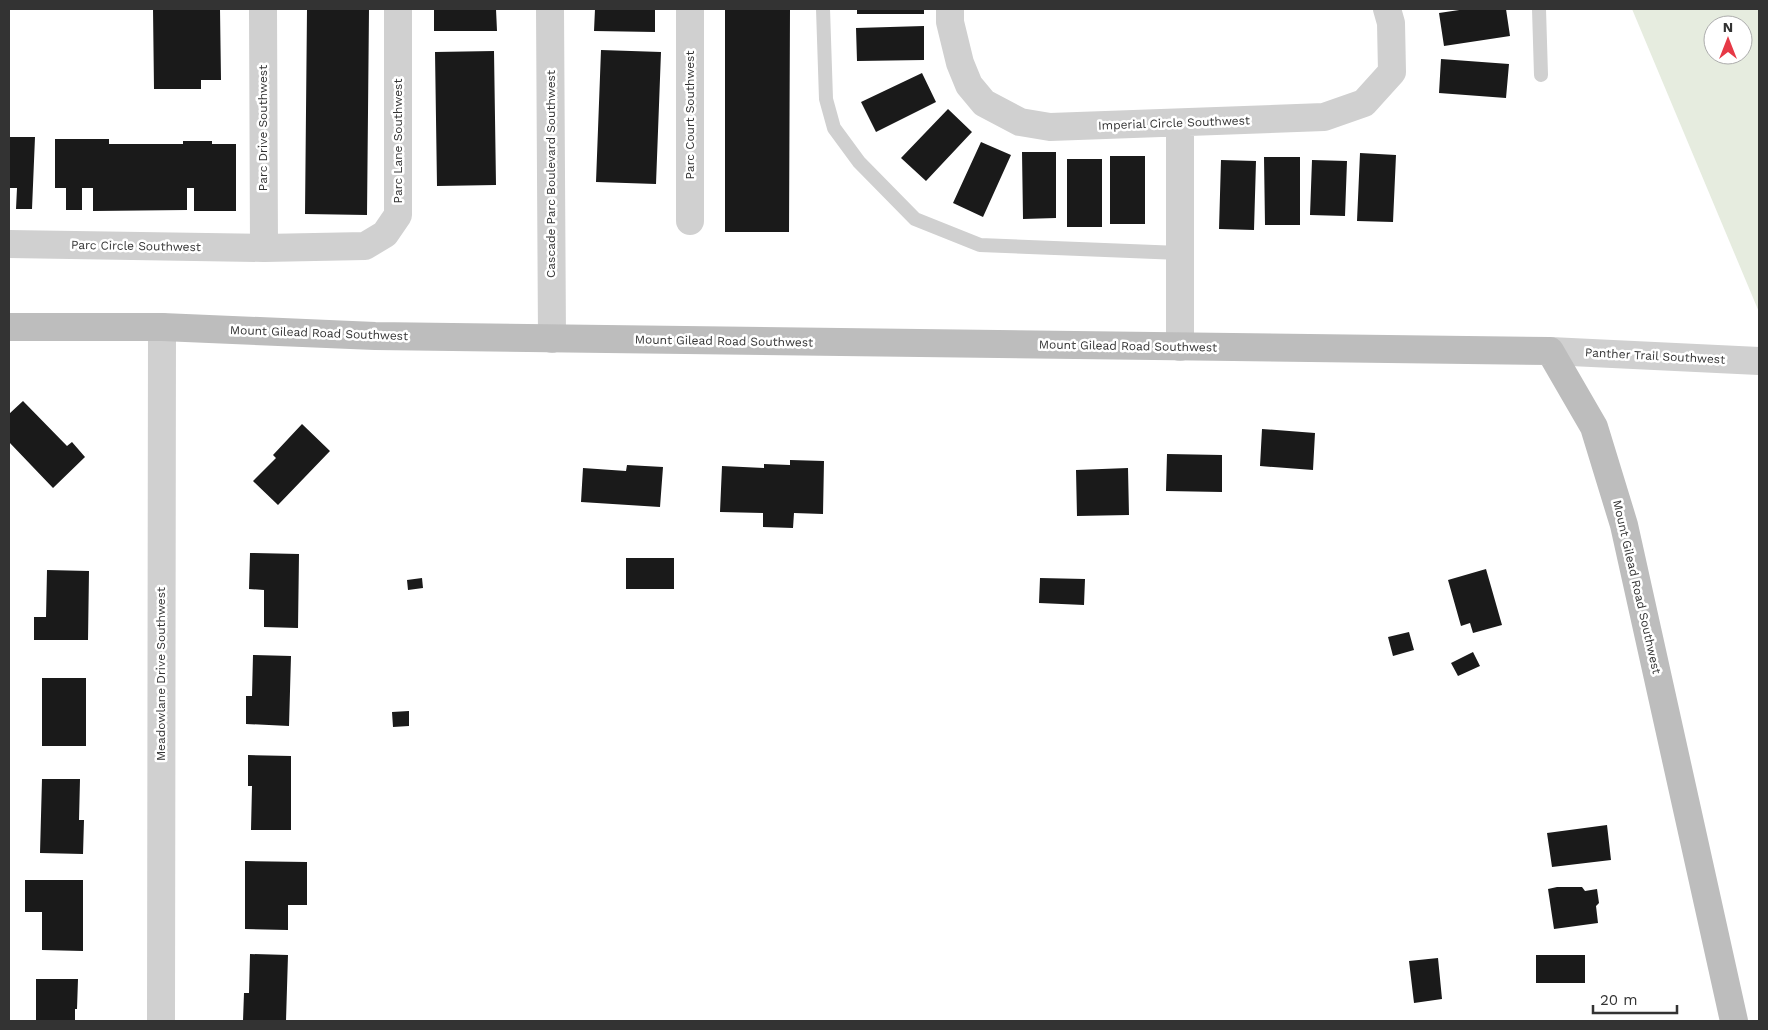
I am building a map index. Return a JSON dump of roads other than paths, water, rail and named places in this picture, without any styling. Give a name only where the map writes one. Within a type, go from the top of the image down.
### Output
[{"type":"street","name":"Parc Drive Southwest","points":[[263,9],[264,248]]},
{"type":"street","name":"Parc Lane Southwest","points":[[264,248],[365,246],[385,234],[398,215],[398,9]]},
{"type":"street","name":"Cascade Parc Boulevard Southwest","points":[[550,9],[552,338]]},
{"type":"street","name":"Parc Court Southwest","points":[[690,9],[690,221]]},
{"type":"street","name":"Imperial Circle Southwest","points":[[950,9],[950,22],[960,63],[969,85],[984,103],[1020,122],[1050,127],[1324,117],[1364,103],[1392,72],[1391,23],[1387,9]]},
{"type":"street","points":[[1180,123],[1180,347]]},
{"type":"street","name":"Parc Circle Southwest","points":[[9,244],[264,248]]},
{"type":"street","name":"Mount Gilead Road Southwest","points":[[9,327],[162,327],[375,336],[1550,352],[1594,428],[1624,525],[1734,1021]]},
{"type":"street","name":"Meadowlane Drive Southwest","points":[[161,1021],[162,327]]},
{"type":"street","name":"Panther Trail Southwest","points":[[1550,352],[1759,361]]},
{"type":"lane","points":[[823,9],[826,99],[834,128],[859,162],[916,218],[980,245],[1180,253]]},
{"type":"lane","points":[[1539,9],[1541,74]]}]
